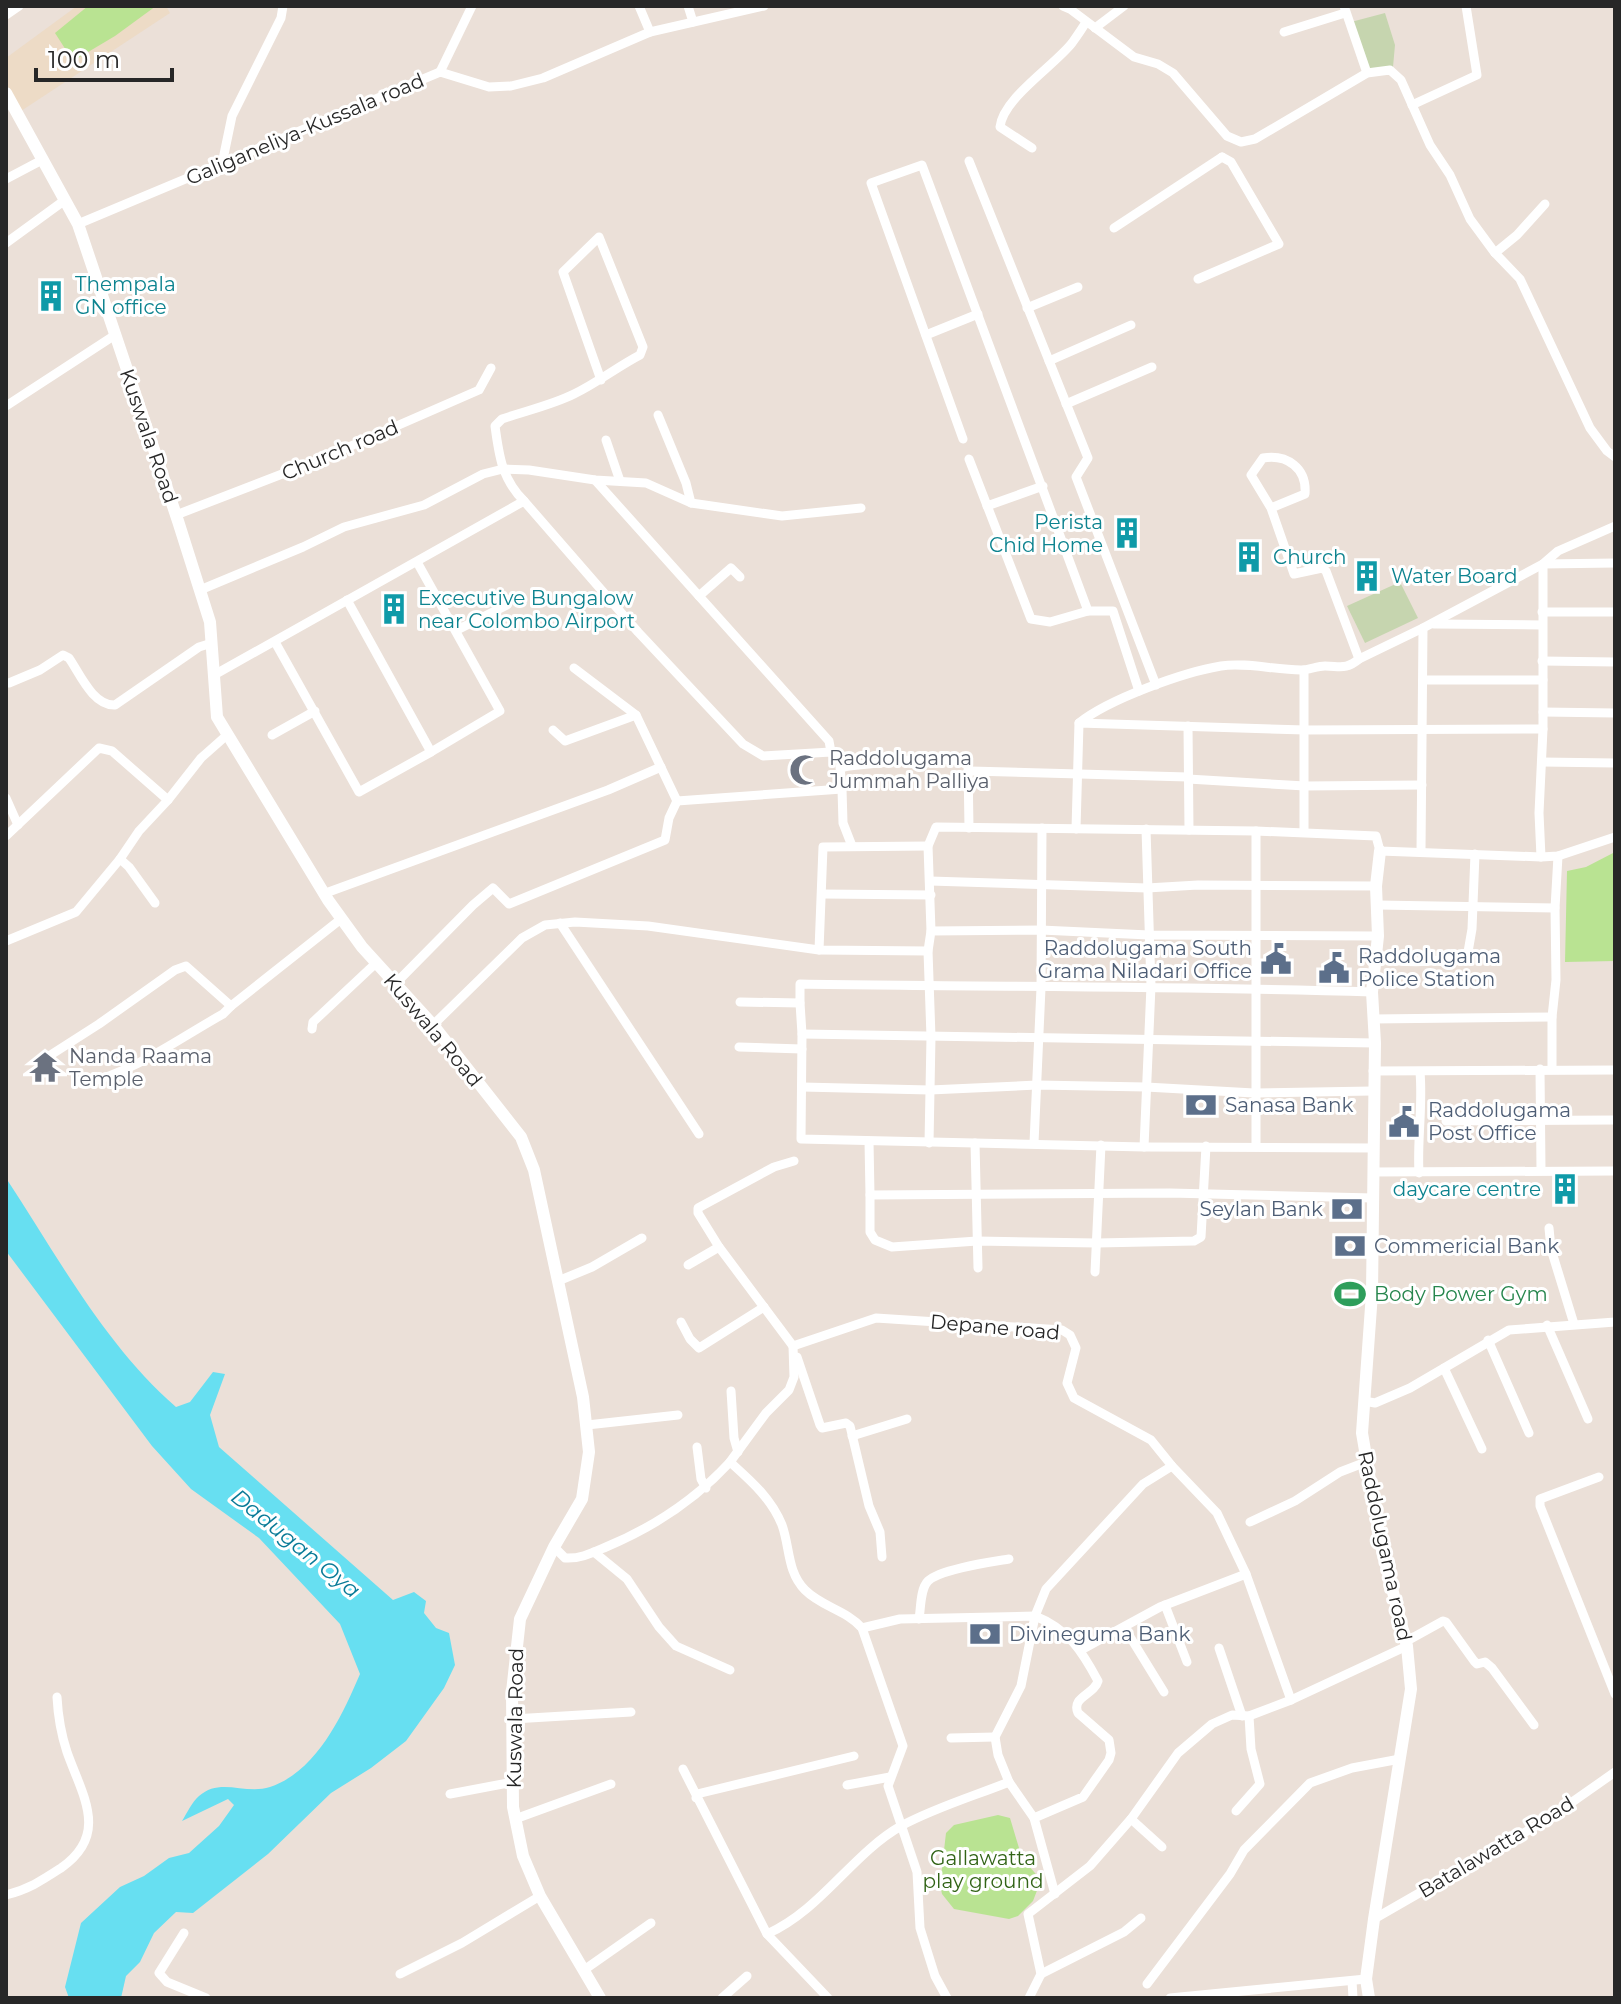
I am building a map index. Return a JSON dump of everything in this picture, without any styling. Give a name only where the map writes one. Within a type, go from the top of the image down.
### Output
[{"type":"street","points":[[6,15],[19,6]]},
{"type":"street","points":[[222,164],[232,116],[281,18],[283,6]]},
{"type":"street","points":[[440,72],[472,6]]},
{"type":"street","points":[[639,6],[650,32]]},
{"type":"street","points":[[688,6],[693,22]]},
{"type":"street","name":"Galiganeliya-Kussala road","points":[[78,224],[440,72],[489,87],[511,86],[543,78],[650,32],[764,6]]},
{"type":"street","points":[[1032,148],[1000,127],[1010,105],[1090,25],[1124,6]]},
{"type":"street","points":[[1412,105],[1477,75],[1466,6]]},
{"type":"street","points":[[1068,7],[1134,57],[1158,64],[1173,73],[1227,136],[1241,142],[1255,139],[1367,73],[1390,70],[1401,80],[1430,145],[1450,175],[1470,219],[1495,253],[1520,279],[1590,428],[1615,457]]},
{"type":"street","points":[[1284,32],[1345,10],[1367,73]]},
{"type":"street","name":"Kuswala Road","points":[[6,93],[78,224],[210,622],[217,717],[341,919],[376,963],[433,1025],[521,1137],[542,1199],[587,1425],[589,1452],[582,1499],[554,1547],[520,1619],[514,1650],[515,1819],[523,1856],[540,1896],[600,1998]]},
{"type":"street","points":[[1114,228],[1222,157],[1227,136]]},
{"type":"street","points":[[1198,279],[1279,244],[1231,162],[1222,157]]},
{"type":"street","points":[[6,179],[42,160]]},
{"type":"street","points":[[969,161],[1088,458],[1076,477],[1156,685]]},
{"type":"street","points":[[963,439],[871,183],[922,165],[1088,611]]},
{"type":"street","points":[[6,243],[65,200]]},
{"type":"street","points":[[1495,253],[1517,235],[1545,204]]},
{"type":"street","points":[[601,380],[563,272],[599,237],[643,347],[640,355],[601,380],[572,395],[502,419],[495,426],[506,480],[638,632],[743,744],[763,756],[831,752],[840,757],[845,767]]},
{"type":"street","points":[[1027,308],[1078,287]]},
{"type":"street","points":[[926,335],[978,314]]},
{"type":"street","points":[[1049,361],[1131,325]]},
{"type":"street","points":[[6,406],[115,335]]},
{"type":"street","points":[[1066,404],[1152,367]]},
{"type":"street","name":"Church road","points":[[176,515],[321,459],[479,390],[491,368]]},
{"type":"street","points":[[658,415],[691,503]]},
{"type":"street","points":[[606,440],[620,481]]},
{"type":"street","points":[[1271,508],[1305,494],[1306,482],[1299,467],[1276,456],[1263,458],[1251,475],[1271,508],[1294,574],[1322,568],[1326,571],[1359,659]]},
{"type":"street","points":[[969,459],[1031,619],[1050,622],[1088,611],[1113,611],[1139,691]]},
{"type":"street","points":[[200,590],[344,527],[424,505],[483,474],[503,469],[646,483],[691,503],[782,516],[861,508]]},
{"type":"street","points":[[595,480],[829,741],[831,752]]},
{"type":"street","points":[[987,506],[1043,486]]},
{"type":"street","points":[[214,675],[524,501]]},
{"type":"street","points":[[1076,829],[1079,723],[1091,713],[1139,691],[1223,665],[1304,670],[1350,666],[1543,564],[1558,551],[1615,526]]},
{"type":"street","points":[[275,642],[359,792],[431,752],[500,711],[417,562]]},
{"type":"street","points":[[1543,564],[1615,563]]},
{"type":"street","points":[[1541,857],[1543,564]]},
{"type":"street","points":[[699,596],[731,568],[740,577]]},
{"type":"street","points":[[347,600],[431,752]]},
{"type":"street","points":[[457,630],[507,605]]},
{"type":"street","points":[[1542,612],[1615,612]]},
{"type":"street","points":[[1427,626],[1542,625]]},
{"type":"street","points":[[1421,851],[1423,680],[1427,626]]},
{"type":"street","points":[[9,683],[40,670],[63,655],[69,658],[97,700],[108,706],[115,705],[199,647],[212,643]]},
{"type":"street","points":[[1542,661],[1615,662]]},
{"type":"street","points":[[574,668],[636,715],[677,801]]},
{"type":"street","points":[[1304,670],[1304,832]]},
{"type":"street","points":[[1423,680],[1543,680]]},
{"type":"street","points":[[272,735],[315,711]]},
{"type":"street","points":[[1543,712],[1615,713]]},
{"type":"street","points":[[553,730],[565,741],[636,715]]},
{"type":"street","points":[[1079,723],[1305,730],[1543,729]]},
{"type":"street","points":[[1188,726],[1189,830]]},
{"type":"street","points":[[6,941],[76,912],[201,758],[227,735]]},
{"type":"street","points":[[6,836],[99,748],[112,751],[168,800]]},
{"type":"street","points":[[852,846],[843,823],[840,767],[945,759],[964,761],[970,771],[969,828]]},
{"type":"street","points":[[1542,762],[1615,763]]},
{"type":"street","points":[[323,894],[608,790],[661,767]]},
{"type":"street","points":[[970,771],[1188,778],[1305,786],[1422,785]]},
{"type":"street","points":[[677,801],[842,789]]},
{"type":"street","points":[[6,798],[18,825]]},
{"type":"street","points":[[395,984],[493,888],[509,904],[665,840],[669,818],[677,801]]},
{"type":"street","points":[[929,1143],[931,1037],[928,951],[931,895],[928,846],[936,827],[1304,832],[1376,836],[1380,851],[1541,857],[1558,856],[1615,837]]},
{"type":"street","points":[[1034,1143],[1041,988],[1042,828]]},
{"type":"street","points":[[1144,1147],[1151,986],[1146,829]]},
{"type":"street","points":[[1256,831],[1256,1147]]},
{"type":"street","points":[[819,950],[823,847],[928,846]]},
{"type":"street","name":"Raddolugama road","points":[[1369,1998],[1366,1979],[1374,1919],[1411,1689],[1406,1644],[1382,1550],[1362,1433],[1372,1293],[1372,1091],[1375,1043],[1372,992],[1378,936],[1376,886],[1380,851]]},
{"type":"street","points":[[1376,958],[1400,962],[1451,959],[1468,952],[1475,854]]},
{"type":"street","points":[[1552,1069],[1558,856]]},
{"type":"street","points":[[120,859],[155,903]]},
{"type":"street","points":[[930,881],[1147,888],[1198,885],[1376,886]]},
{"type":"street","points":[[822,894],[931,895]]},
{"type":"street","points":[[1378,905],[1555,908]]},
{"type":"street","points":[[82,1084],[128,1068],[223,1014],[341,919]]},
{"type":"street","points":[[433,1025],[522,938],[545,925],[575,922],[648,926],[819,950],[928,951]]},
{"type":"street","points":[[560,923],[699,1134]]},
{"type":"street","points":[[931,931],[1378,936]]},
{"type":"street","points":[[312,1029],[313,1022],[376,963]]},
{"type":"street","points":[[49,1056],[175,970],[186,966],[231,1006]]},
{"type":"street","points":[[1372,992],[1151,986],[1041,988],[800,984],[801,1139],[1144,1147],[1374,1148]]},
{"type":"street","points":[[740,1002],[800,1003]]},
{"type":"street","points":[[1373,1019],[1552,1017]]},
{"type":"street","points":[[802,1034],[1375,1043]]},
{"type":"street","points":[[739,1047],[802,1049]]},
{"type":"street","points":[[1540,1069],[1541,1170]]},
{"type":"street","points":[[1373,1071],[1615,1070]]},
{"type":"street","points":[[1419,1173],[1420,1072]]},
{"type":"street","points":[[802,1087],[930,1090],[1037,1085],[1254,1093],[1372,1091]]},
{"type":"street","points":[[1446,1121],[1615,1120]]},
{"type":"street","points":[[869,1141],[870,1232],[875,1240],[892,1247],[977,1241],[1194,1241],[1201,1237],[1206,1146]]},
{"type":"street","points":[[975,1143],[978,1268]]},
{"type":"street","points":[[1095,1272],[1101,1145]]},
{"type":"street","points":[[794,1161],[774,1167],[698,1208],[698,1213],[719,1247],[793,1346],[822,1428],[846,1423],[869,1506],[880,1532],[882,1557]]},
{"type":"street","points":[[1373,1172],[1615,1171]]},
{"type":"street","points":[[870,1195],[1136,1193],[1373,1198]]},
{"type":"street","points":[[1549,1228],[1551,1249],[1574,1324]]},
{"type":"street","points":[[558,1281],[592,1267],[642,1238]]},
{"type":"street","points":[[688,1265],[719,1247]]},
{"type":"street","points":[[681,1322],[699,1348],[764,1307]]},
{"type":"street","name":"Depane road","points":[[793,1346],[876,1318],[1062,1330],[1070,1335],[1076,1348],[1067,1383],[1074,1398],[1151,1440],[1217,1513],[1246,1574],[1291,1700]]},
{"type":"street","points":[[1364,1401],[1375,1403],[1410,1388],[1509,1330],[1615,1322]]},
{"type":"street","points":[[1547,1325],[1588,1419]]},
{"type":"street","points":[[1488,1340],[1529,1433]]},
{"type":"street","points":[[554,1547],[565,1558],[578,1558],[594,1552],[641,1532],[706,1488],[738,1452],[766,1413],[789,1390],[794,1377],[793,1346]]},
{"type":"street","points":[[1444,1368],[1482,1449]]},
{"type":"street","points":[[731,1391],[738,1452]]},
{"type":"street","points":[[587,1425],[678,1415]]},
{"type":"street","points":[[852,1436],[907,1419]]},
{"type":"street","points":[[697,1447],[701,1479],[706,1488]]},
{"type":"street","points":[[730,1462],[767,1497],[782,1526],[789,1564],[803,1589],[851,1616],[862,1628],[903,1746],[888,1786],[917,1872],[920,1928],[935,1976],[947,1998]]},
{"type":"street","points":[[1250,1522],[1295,1501],[1340,1472],[1366,1462]]},
{"type":"street","points":[[1055,1894],[1034,1818],[1009,1782],[998,1755],[995,1737],[1021,1686],[1035,1616],[1046,1589],[1143,1484],[1172,1466]]},
{"type":"street","points":[[1599,1477],[1540,1499],[1540,1506],[1615,1694]]},
{"type":"street","points":[[594,1552],[627,1579],[659,1627],[676,1646],[730,1670]]},
{"type":"street","points":[[919,1619],[924,1587],[929,1579],[971,1565],[1009,1559]]},
{"type":"street","points":[[1081,1650],[1165,1605],[1246,1574]]},
{"type":"street","points":[[1165,1605],[1187,1662]]},
{"type":"street","points":[[862,1628],[900,1619],[1035,1616],[1054,1624],[1081,1650],[1098,1681],[1096,1688],[1075,1707],[1109,1740],[1111,1753],[1083,1797],[1034,1818]]},
{"type":"street","points":[[1041,1974],[1028,1914],[1090,1866],[1131,1819],[1178,1753],[1212,1724],[1232,1715],[1245,1716],[1291,1700],[1406,1644],[1423,1630],[1443,1621],[1477,1664],[1485,1662],[1492,1668],[1534,1725]]},
{"type":"street","points":[[1124,1627],[1164,1692]]},
{"type":"street","points":[[1219,1648],[1245,1716],[1260,1784],[1236,1811]]},
{"type":"street","points":[[6,1895],[31,1888],[76,1857],[87,1837],[89,1807],[67,1751],[58,1720],[57,1697]]},
{"type":"street","points":[[513,1719],[631,1712]]},
{"type":"street","points":[[951,1738],[995,1737]]},
{"type":"street","points":[[696,1798],[697,1794],[854,1756]]},
{"type":"street","points":[[1147,1984],[1230,1874],[1244,1850],[1310,1783],[1352,1768],[1400,1759]]},
{"type":"street","points":[[683,1769],[767,1934],[828,1998]]},
{"type":"street","name":"Batalawatta Road","points":[[1374,1919],[1548,1819],[1615,1772]]},
{"type":"street","points":[[847,1785],[890,1777]]},
{"type":"street","points":[[450,1794],[513,1782]]},
{"type":"street","points":[[767,1934],[784,1926],[815,1902],[900,1827],[1009,1782]]},
{"type":"street","points":[[515,1819],[611,1784]]},
{"type":"street","points":[[1131,1819],[1162,1847]]},
{"type":"street","points":[[400,1974],[462,1943],[540,1896]]},
{"type":"street","points":[[1029,1998],[1041,1974],[1124,1932],[1141,1918]]},
{"type":"street","points":[[584,1970],[651,1923]]},
{"type":"street","points":[[184,1933],[159,1973],[167,1982],[206,1998]]},
{"type":"street","points":[[722,1998],[747,1976]]},
{"type":"street","points":[[1170,1998],[1247,1994],[1366,1979]]},
{"type":"street","points":[[1352,1981],[1353,1998]]},
{"type":"shaded area","points":[[77,6],[166,6],[170,13],[21,111],[6,86],[6,58]]},
{"type":"green space","points":[[88,6],[156,6],[73,61],[55,33]]},
{"type":"green space","points":[[1385,13],[1395,45],[1393,67],[1368,69],[1351,22]]},
{"type":"green space","points":[[1400,582],[1418,618],[1365,643],[1347,606]]},
{"type":"green space","points":[[1615,852],[1615,961],[1565,962],[1567,871],[1586,867]]},
{"type":"green space","name":"Gallawatta play ground","points":[[998,1815],[1010,1818],[1022,1858],[1041,1880],[1033,1901],[1018,1916],[1009,1919],[954,1909],[942,1894],[940,1885],[946,1833],[954,1825]]},
{"type":"water","name":"Dadugan Oya","points":[[6,1178],[104,1328],[126,1356],[176,1407],[190,1402],[213,1372],[225,1374],[210,1415],[219,1447],[393,1600],[414,1592],[426,1601],[424,1613],[436,1628],[449,1633],[455,1665],[444,1688],[406,1741],[331,1793],[268,1854],[193,1913],[176,1912],[154,1933],[140,1962],[126,1976],[121,1998],[69,1998],[65,1987],[81,1923],[120,1887],[144,1876],[169,1858],[189,1853],[219,1826],[234,1805],[228,1799],[182,1821],[192,1804],[207,1790],[270,1787],[301,1768],[326,1740],[360,1674],[340,1624],[259,1538],[191,1489],[152,1446],[6,1251]]},
{"type":"place","name":"Thempala GN office","points":[[51,296]]},
{"type":"place","name":"Perista Chid Home","points":[[1127,533]]},
{"type":"place","name":"Church","points":[[1249,557]]},
{"type":"place","name":"Water Board","points":[[1367,576]]},
{"type":"place","name":"Excecutive Bungalow near Colombo Airport","points":[[394,609]]},
{"type":"place","name":"Raddolugama Jummah Palliya","points":[[805,770]]},
{"type":"place","name":"Raddolugama South Grama Niladari Office","points":[[1276,959]]},
{"type":"place","name":"Raddolugama Police Station","points":[[1334,968]]},
{"type":"place","name":"Nanda Raama Temple","points":[[45,1067]]},
{"type":"place","name":"Sanasa Bank","points":[[1201,1105]]},
{"type":"place","name":"Raddolugama Post Office","points":[[1404,1122]]},
{"type":"place","name":"daycare centre","points":[[1565,1189]]},
{"type":"place","name":"Seylan Bank","points":[[1347,1209]]},
{"type":"place","name":"Commericial Bank","points":[[1350,1246]]},
{"type":"place","name":"Body Power Gym","points":[[1350,1294]]},
{"type":"place","name":"Divineguma Bank","points":[[985,1634]]}]
